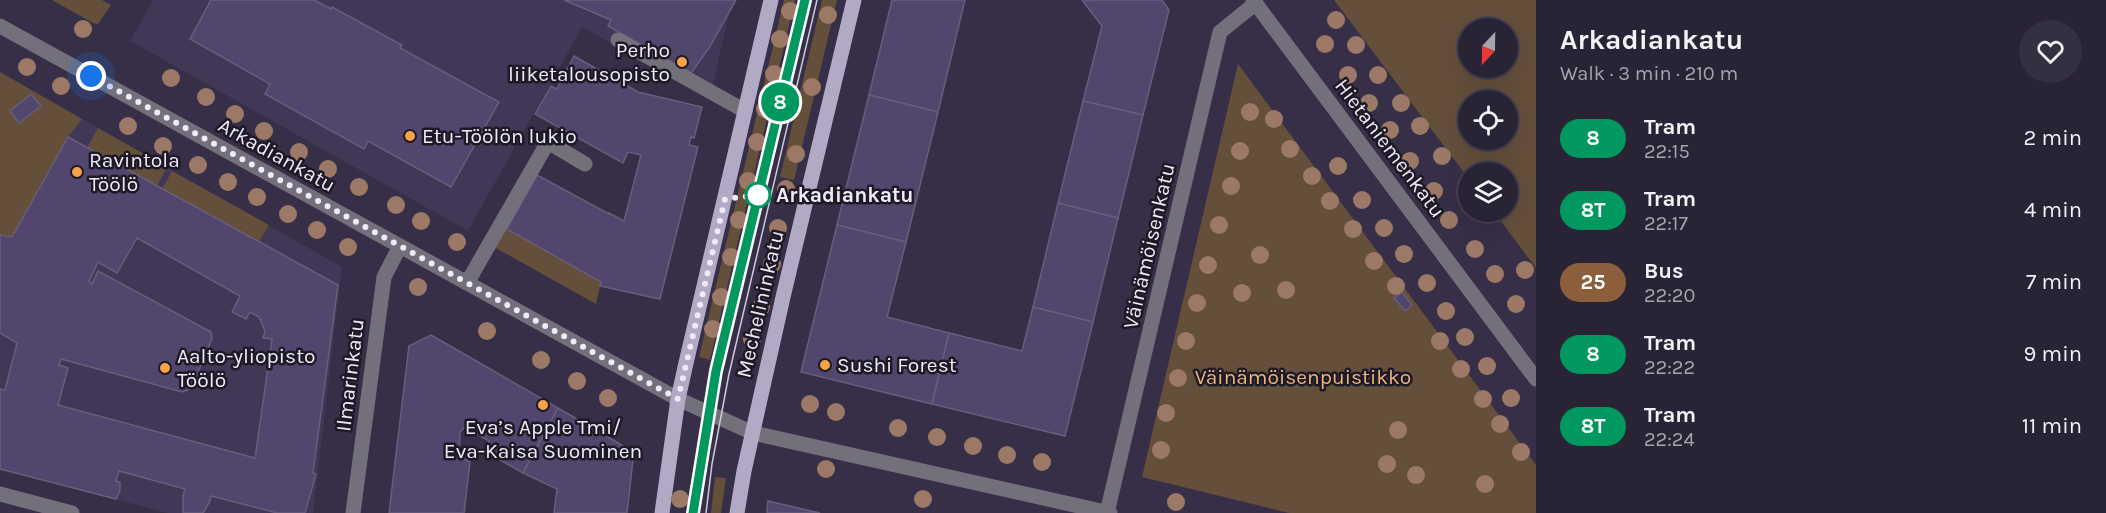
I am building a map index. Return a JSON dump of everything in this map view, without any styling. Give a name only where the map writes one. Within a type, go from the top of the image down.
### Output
[{"type":"main road","points":[[662,513],[678,399],[771,0]]},
{"type":"main road","name":"Mechelininkatu","points":[[737,513],[783,297],[854,0]]},
{"type":"street","name":"Hietaniemenkatu","points":[[1254,2],[1536,379]]},
{"type":"street","name":"Väinämöisenkatu","points":[[1108,513],[1220,32],[1254,2]]},
{"type":"street","name":"Arkadiankatu","points":[[0,26],[678,399],[753,433],[1108,513]]},
{"type":"street","points":[[618,39],[746,111]]},
{"type":"street","points":[[467,283],[548,142],[585,164]]},
{"type":"street","name":"Ilmarinkatu","points":[[353,513],[384,277],[400,246]]},
{"type":"street","points":[[0,494],[72,513]]},
{"type":"shaded area","name":"Etu-Töölön lukio","points":[[153,0],[732,0],[710,98],[582,27],[468,231],[130,41]]},
{"type":"shaded area","name":"Aalto-yliopisto Töölö","points":[[0,72],[342,267],[313,513],[168,513],[0,469]]},
{"type":"green space","points":[[52,0],[102,0],[111,5],[98,24]]},
{"type":"green space","points":[[784,0],[795,0],[710,360],[699,357]]},
{"type":"green space","points":[[822,0],[837,0],[794,180],[780,177]]},
{"type":"green space","points":[[1334,0],[1536,0],[1536,268],[1502,222],[1518,222],[1518,162],[1458,162],[1458,165]]},
{"type":"green space","name":"Väinämöisenpuistikko","points":[[1238,64],[1536,465],[1536,513],[1289,513],[1142,477]]},
{"type":"green space","points":[[0,72],[82,119],[68,137],[12,237],[0,235]]},
{"type":"green space","points":[[98,128],[167,167],[157,186],[87,148]]},
{"type":"green space","points":[[172,171],[269,225],[259,242],[162,189]]},
{"type":"green space","points":[[505,227],[601,282],[596,304],[494,247]]},
{"type":"green space","points":[[715,477],[726,478],[721,513],[711,513]]},
{"type":"building","points":[[211,0],[314,0],[331,9],[332,7],[402,45],[400,48],[499,102],[451,187],[368,141],[364,149],[265,94],[270,84],[190,39]]},
{"type":"building","name":"Perho liiketalousopisto","points":[[564,0],[736,0],[709,48],[691,73],[608,26],[611,20]]},
{"type":"building","points":[[892,0],[965,0],[938,112],[869,95]]},
{"type":"building","points":[[1082,0],[1162,0],[1169,10],[1143,115],[1083,101],[1102,26]]},
{"type":"building","points":[[574,56],[638,92],[702,107],[694,138],[691,137],[689,145],[698,147],[660,299],[600,286],[601,282],[507,229],[537,175],[624,221],[641,155],[628,152],[623,163],[535,114],[551,86],[557,89]]},
{"type":"building","points":[[31,94],[41,106],[19,123],[10,111]]},
{"type":"building","points":[[869,95],[938,112],[906,242],[837,225]]},
{"type":"building","points":[[1083,101],[1143,115],[1118,218],[1058,203]]},
{"type":"building","name":"Aalto-yliopisto Töölö","points":[[68,137],[338,285],[313,473],[316,474],[305,513],[277,513],[211,496],[203,513],[183,513],[185,489],[119,471],[116,481],[120,482],[120,490],[116,499],[0,469],[0,389],[5,390],[17,343],[0,333],[0,235],[12,237]],"holes":[[[137,238],[240,296],[232,312],[246,319],[250,312],[259,317],[265,331],[263,338],[272,339],[255,458],[58,405],[68,368],[59,365],[61,359],[182,392],[191,389],[212,339],[211,332],[98,271],[92,284],[89,281],[98,262],[117,273]]]},
{"type":"building","points":[[1058,203],[1118,218],[1093,322],[1033,307]]},
{"type":"building","points":[[837,225],[906,242],[887,317],[949,333],[932,404],[801,372]]},
{"type":"building","points":[[1402,292],[1412,305],[1405,311],[1394,298]]},
{"type":"building","points":[[1033,307],[1093,322],[1065,436],[932,404],[949,333],[1022,351]]},
{"type":"building","points":[[431,335],[558,408],[523,473],[486,452],[489,441],[465,427],[460,432],[459,456],[470,462],[464,513],[389,513],[409,346]]},
{"type":"building","points":[[558,408],[632,451],[627,513],[554,513],[557,489],[523,473]]},
{"type":"building","points":[[768,501],[820,513],[767,513]]},
{"type":"tram line","points":[[693,513],[702,449],[727,320],[805,0]]},
{"type":"tram line","name":"8","points":[[693,513],[699,463],[716,371],[805,0]]},
{"type":"tram line","points":[[706,513],[712,464],[729,374],[817,0]]},
{"type":"place","name":"Perho liiketalousopisto","points":[[682,62]]},
{"type":"place","name":"Etu-Töölön lukio","points":[[410,136]]},
{"type":"place","name":"Ravintola Töölö","points":[[77,172]]},
{"type":"place","name":"Arkadiankatu","points":[[758,195]]},
{"type":"place","name":"Sushi Forest","points":[[825,365]]},
{"type":"place","name":"Aalto-yliopisto Töölö","points":[[165,368]]},
{"type":"place","name":"Eva’s Apple Tmi/ Eva-Kaisa Suominen","points":[[543,405]]},
{"type":"route","points":[[91,76],[678,399],[725,199],[758,195]]}]
